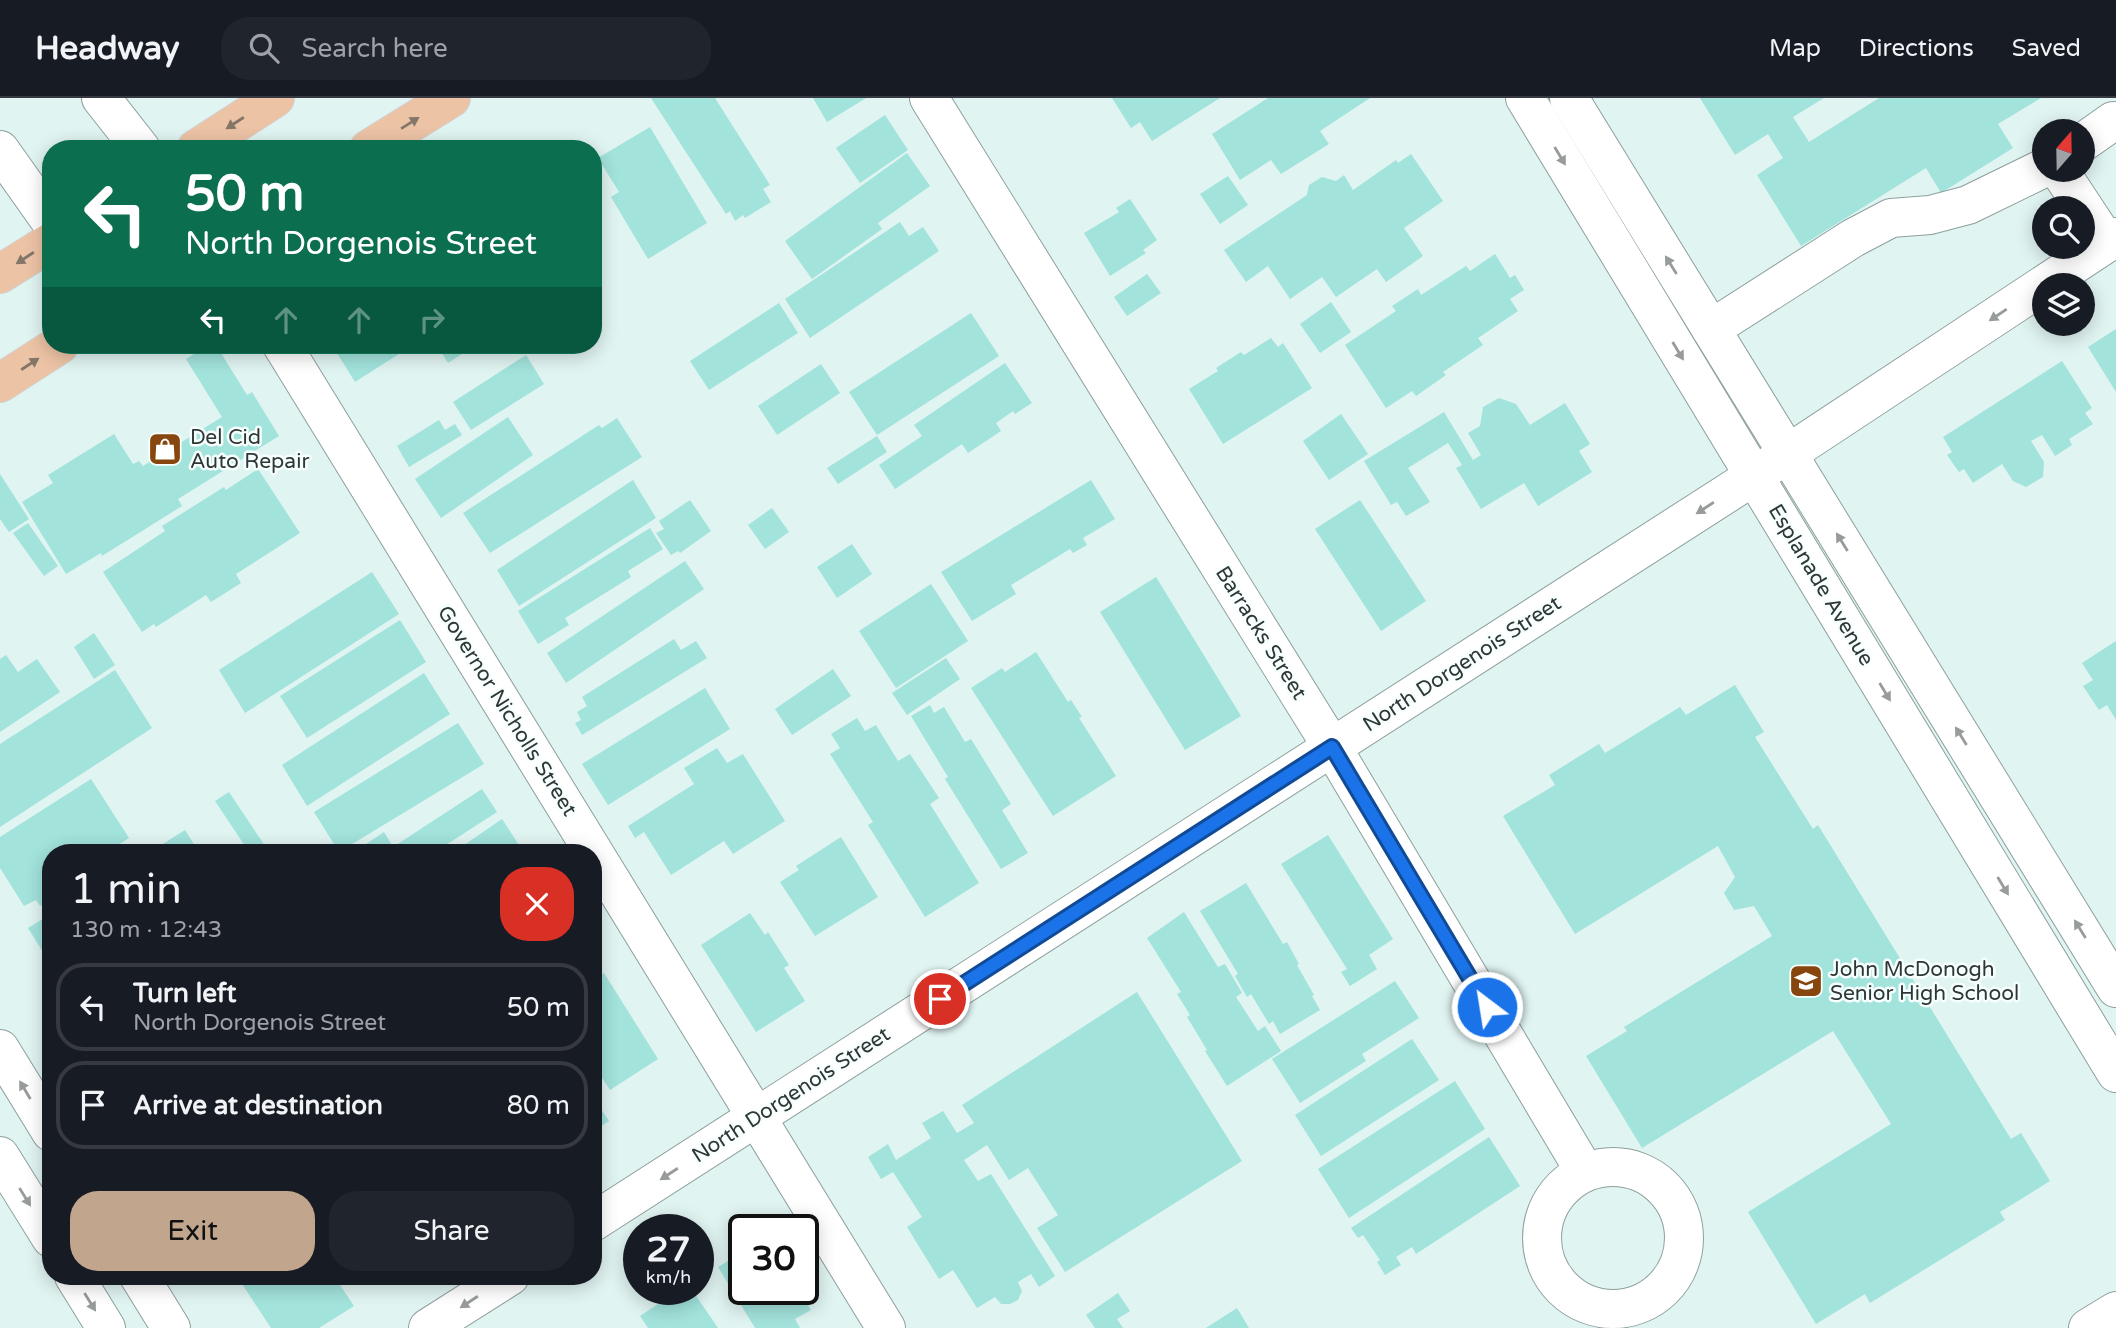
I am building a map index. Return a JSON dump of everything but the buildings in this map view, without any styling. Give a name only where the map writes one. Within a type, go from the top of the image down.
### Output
[{"type":"main road","points":[[209,140],[275,98]]},
{"type":"main road","points":[[383,140],[451,98]]},
{"type":"main road","points":[[0,274],[42,248]]},
{"type":"main road","points":[[0,383],[46,354]]},
{"type":"street","points":[[101,98],[134,140]]},
{"type":"street","name":"Barracks Street","points":[[929,98],[1332,747],[1585,1172]]},
{"type":"street","name":"Esplanade Avenue","points":[[1525,98],[2116,1073]]},
{"type":"street","name":"Esplanade Avenue","points":[[1569,98],[2116,988]]},
{"type":"street","points":[[0,150],[42,209]]},
{"type":"street","points":[[1711,329],[1881,223],[1968,205],[2032,174]]},
{"type":"street","points":[[2068,182],[2111,240]]},
{"type":"street","name":"North Dorgenois Street","points":[[602,1216],[1754,476],[2111,240]]},
{"type":"street","name":"Governor Nicholls Street","points":[[288,354],[588,844]]},
{"type":"street","name":"Governor Nicholls Street","points":[[602,867],[886,1328]]},
{"type":"street","points":[[0,1049],[42,1117]]},
{"type":"street","points":[[0,1156],[42,1224]]},
{"type":"street","points":[[80,1285],[106,1328]]},
{"type":"street","points":[[145,1285],[171,1328]]},
{"type":"street","points":[[428,1328],[496,1285]]},
{"type":"street","points":[[2088,1328],[2116,1311]]},
{"type":"place","name":"Del Cid Auto Repair","points":[[165,449]]},
{"type":"place","name":"John McDonogh Senior High School","points":[[1806,981]]},
{"type":"route","points":[[940,999],[1332,747],[1487,1007]]}]
